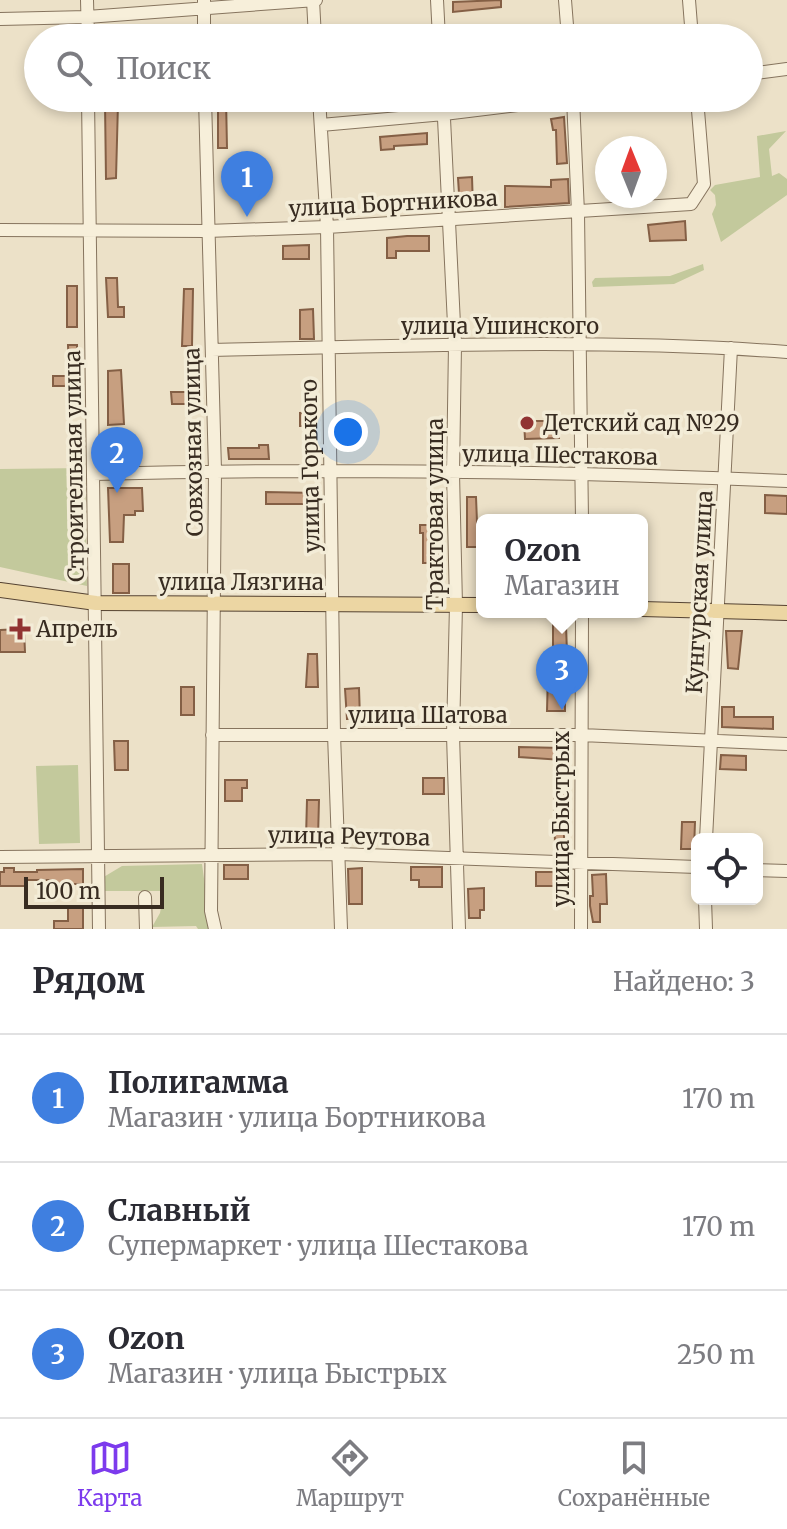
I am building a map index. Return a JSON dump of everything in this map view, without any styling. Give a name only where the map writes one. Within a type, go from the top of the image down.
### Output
[{"type":"main road","name":"улица Лязгина","points":[[0,590],[96,603],[476,605]]},
{"type":"main road","points":[[648,609],[787,613]]},
{"type":"street","points":[[87,0],[87,24]]},
{"type":"street","points":[[0,19],[87,17],[204,4],[314,0],[315,24]]},
{"type":"street","points":[[437,0],[438,24]]},
{"type":"street","points":[[565,0],[567,24]]},
{"type":"street","points":[[689,0],[691,24]]},
{"type":"street","points":[[763,72],[787,69]]},
{"type":"street","name":"Строительная улица","points":[[88,112],[99,929]]},
{"type":"street","name":"Совхозная улица","points":[[205,112],[215,471],[211,911],[215,929]]},
{"type":"street","name":"улица Горького","points":[[320,112],[327,227],[334,734],[341,929]]},
{"type":"street","points":[[321,125],[460,112]]},
{"type":"street","points":[[574,112],[582,514]]},
{"type":"street","name":"улица Бортникова","points":[[0,230],[207,231],[327,227],[691,204],[704,184],[698,112]]},
{"type":"street","name":"Трактовая улица","points":[[444,114],[455,345],[453,735],[459,929]]},
{"type":"street","name":"улица Ушинского","points":[[212,350],[579,345],[787,352]]},
{"type":"street","name":"Кунгурская улица","points":[[706,833],[731,348]]},
{"type":"street","name":"улица Шестакова","points":[[93,474],[215,471],[582,474],[787,481]]},
{"type":"street","name":"улица Быстрых","points":[[581,929],[582,618]]},
{"type":"street","name":"улица Шатова","points":[[212,735],[581,735],[787,744]]},
{"type":"street","name":"улица Реутова","points":[[0,857],[339,854],[691,867]]},
{"type":"street","points":[[763,870],[787,871]]},
{"type":"street","points":[[145,897],[146,929]]},
{"type":"street","points":[[705,905],[706,929]]},
{"type":"green space","points":[[786,131],[769,149],[772,176],[779,173],[787,179],[787,195],[721,242],[712,214],[716,205],[715,195],[710,190],[715,185],[760,177],[757,136]]},
{"type":"green space","points":[[703,264],[704,270],[674,284],[593,287],[592,282],[595,278],[670,276]]},
{"type":"green space","points":[[85,468],[87,586],[0,567],[0,469]]},
{"type":"green space","points":[[78,765],[80,843],[39,844],[36,766]]},
{"type":"green space","points":[[202,864],[211,929],[198,929],[196,926],[152,927],[160,913],[164,891],[103,891],[102,878],[122,866]]},
{"type":"building","points":[[501,0],[501,7],[453,12],[453,2]]},
{"type":"building","points":[[105,112],[118,112],[116,178],[106,179]]},
{"type":"building","points":[[218,112],[226,112],[227,148],[218,148]]},
{"type":"building","points":[[564,117],[567,163],[557,164],[556,130],[553,130],[551,119]]},
{"type":"building","points":[[427,133],[427,144],[381,150],[380,137]]},
{"type":"building","points":[[472,177],[473,208],[460,209],[458,178]]},
{"type":"building","points":[[568,179],[569,203],[505,207],[505,186],[551,187],[551,180]]},
{"type":"building","points":[[685,221],[686,240],[650,241],[648,225]]},
{"type":"building","points":[[429,236],[429,251],[396,251],[396,258],[387,258],[387,238]]},
{"type":"building","points":[[309,245],[309,259],[283,259],[283,246]]},
{"type":"building","points":[[106,278],[117,278],[118,307],[124,307],[124,317],[108,317]]},
{"type":"building","points":[[67,286],[77,286],[77,327],[67,327]]},
{"type":"building","points":[[184,289],[193,289],[192,346],[182,346]]},
{"type":"building","points":[[313,309],[314,339],[300,339],[300,310]]},
{"type":"building","points":[[68,345],[77,345],[77,386],[53,386],[53,376],[69,376]]},
{"type":"building","points":[[188,368],[196,368],[197,404],[172,404],[171,392],[188,392]]},
{"type":"building","points":[[121,370],[124,424],[108,425],[108,371]]},
{"type":"building","points":[[316,412],[315,461],[306,462],[305,426],[300,426],[300,413]]},
{"type":"building","points":[[524,421],[559,421],[559,438],[525,439]]},
{"type":"building","points":[[259,445],[268,445],[269,459],[229,459],[228,448],[259,448]]},
{"type":"building","points":[[108,488],[142,488],[143,511],[124,515],[123,542],[110,542]]},
{"type":"building","points":[[266,492],[316,493],[316,504],[266,504]]},
{"type":"building","points":[[765,495],[787,496],[787,514],[765,513]]},
{"type":"building","points":[[467,497],[476,497],[476,547],[467,547]]},
{"type":"building","points":[[420,525],[437,525],[441,595],[432,595],[433,563],[423,563]]},
{"type":"building","points":[[113,564],[129,564],[129,593],[113,593]]},
{"type":"building","points":[[553,625],[566,625],[567,653],[553,653]]},
{"type":"building","points":[[24,629],[25,652],[0,652],[0,630]]},
{"type":"building","points":[[726,631],[742,631],[738,669],[728,668]]},
{"type":"building","points":[[308,654],[317,654],[318,687],[306,687]]},
{"type":"building","points":[[548,673],[565,673],[565,711],[547,711]]},
{"type":"building","points":[[181,687],[194,687],[194,715],[181,715]]},
{"type":"building","points":[[359,688],[360,719],[347,719],[345,689]]},
{"type":"building","points":[[722,707],[734,707],[734,717],[773,717],[773,729],[722,727]]},
{"type":"building","points":[[114,741],[128,741],[128,770],[115,770]]},
{"type":"building","points":[[519,747],[562,748],[562,760],[519,757]]},
{"type":"building","points":[[721,755],[746,756],[746,770],[720,769]]},
{"type":"building","points":[[423,778],[444,778],[444,794],[423,794]]},
{"type":"building","points":[[225,780],[247,780],[247,788],[242,788],[242,801],[225,801]]},
{"type":"building","points":[[564,795],[564,844],[555,844],[554,796]]},
{"type":"building","points":[[307,800],[319,800],[318,838],[306,838]]},
{"type":"building","points":[[682,822],[695,822],[691,849],[681,849]]},
{"type":"building","points":[[224,865],[248,865],[248,879],[224,879]]},
{"type":"building","points":[[411,867],[442,867],[442,887],[419,887],[419,880],[411,880]]},
{"type":"building","points":[[4,868],[14,868],[14,872],[83,869],[83,884],[26,880],[26,886],[0,886],[0,872],[4,872]]},
{"type":"building","points":[[362,868],[362,904],[349,904],[348,869]]},
{"type":"building","points":[[536,872],[568,872],[568,886],[536,886]]},
{"type":"building","points":[[606,874],[607,904],[600,904],[600,922],[593,922],[590,906],[592,875]]},
{"type":"building","points":[[484,888],[484,910],[480,910],[480,918],[469,918],[468,889]]},
{"type":"building","points":[[68,906],[83,906],[83,929],[54,929],[54,921],[68,921]]},
{"type":"place","name":"Полигамма","points":[[247,217]]},
{"type":"place","name":"Детский сад №29","points":[[527,423]]},
{"type":"place","name":"Славный","points":[[117,493]]},
{"type":"place","name":"Апрель","points":[[20,629]]},
{"type":"place","name":"Ozon","points":[[562,710]]}]
